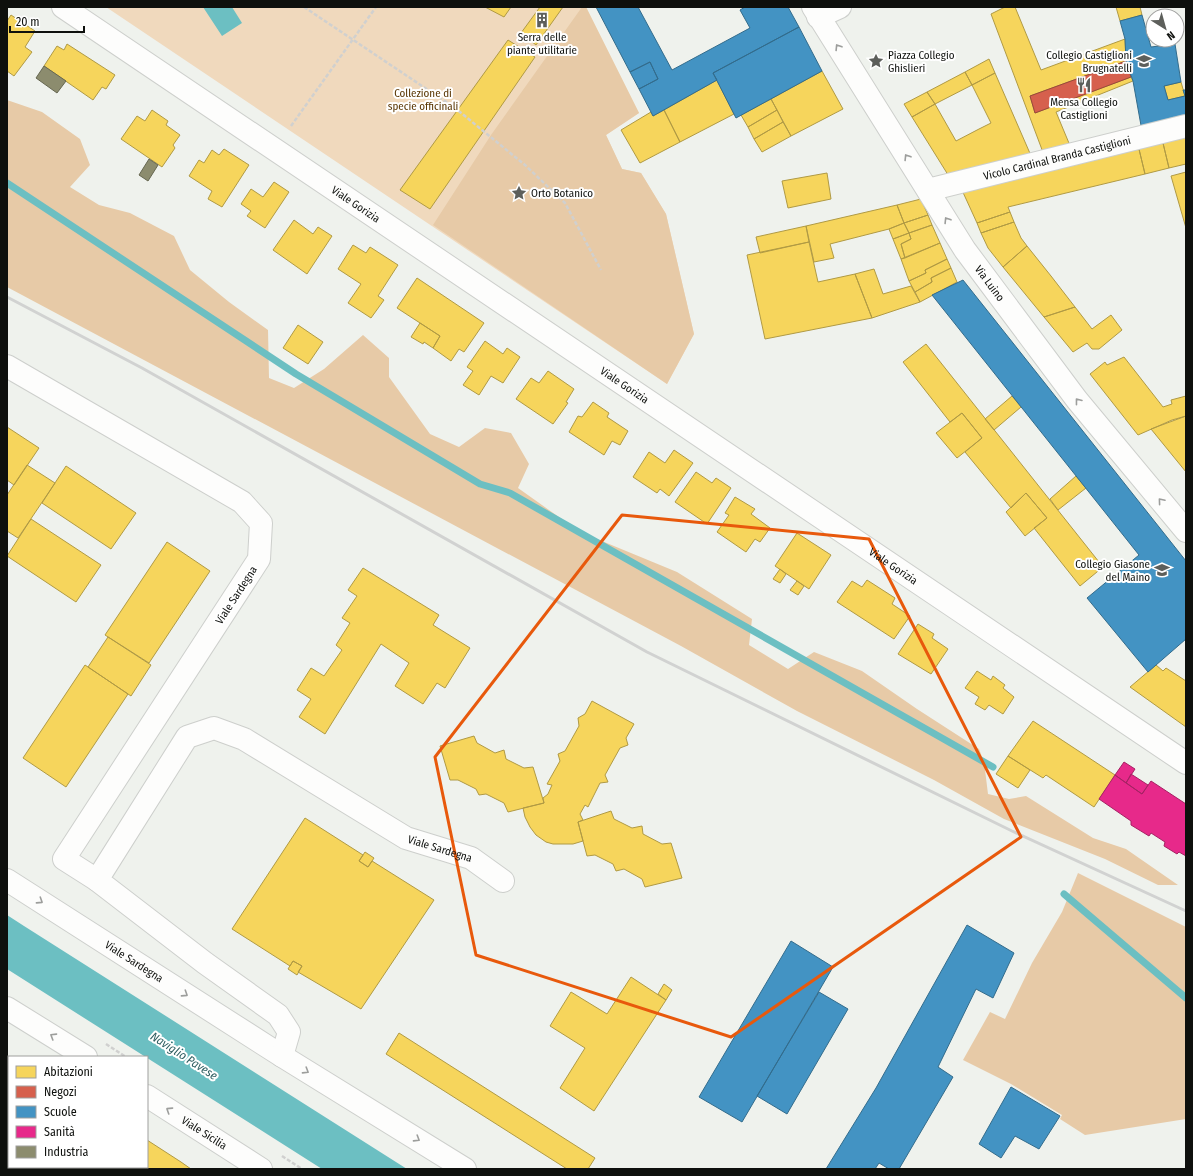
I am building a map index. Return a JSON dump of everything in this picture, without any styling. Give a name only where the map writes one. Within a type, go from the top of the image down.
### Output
[{"type":"street","name":"Viale Gorizia","points":[[63,7],[1186,763]]},
{"type":"street","points":[[815,12],[840,7]]},
{"type":"street","name":"Via Luino","points":[[815,12],[965,250],[1073,394],[1186,531]]},
{"type":"street","name":"Vicolo Cardinal Branda Castiglioni","points":[[928,190],[1186,126]]},
{"type":"street","name":"Viale Sardegna","points":[[7,366],[242,502],[261,524],[259,559],[64,859],[97,880],[205,964],[278,1015],[289,1032],[282,1056]]},
{"type":"street","name":"Viale Sardegna","points":[[97,880],[187,737],[214,728],[244,739],[406,838],[471,858],[503,881]]},
{"type":"street","name":"Viale Sardegna","points":[[7,880],[282,1056],[465,1169]]},
{"type":"street","points":[[7,1008],[84,1056]]},
{"type":"street","name":"Viale Sicilia","points":[[148,1097],[261,1169]]},
{"type":"path","points":[[304,7],[455,108],[525,165],[565,203],[601,270]]},
{"type":"path","points":[[291,126],[376,7]]},
{"type":"highlighted area","points":[[622,515],[869,539],[1021,837],[731,1037],[476,955],[435,757]]},
{"type":"green space","name":"Orto Botanico","points":[[106,7],[586,7],[639,113],[606,135],[622,169],[641,173],[666,214],[694,334],[667,384]]},
{"type":"shaded area","points":[[582,7],[586,7],[639,113],[606,135],[622,169],[641,173],[666,214],[694,334],[667,384],[433,225],[491,135]]},
{"type":"shaded area","points":[[7,100],[42,112],[80,139],[90,165],[70,187],[99,205],[130,213],[174,236],[190,270],[229,302],[268,330],[269,378],[294,388],[324,369],[363,335],[389,358],[389,377],[430,434],[459,447],[485,428],[511,433],[529,464],[518,488],[580,532],[677,572],[752,619],[749,645],[788,669],[814,652],[862,671],[979,749],[984,762],[988,794],[1009,799],[1026,796],[1093,838],[1126,849],[1178,885],[1158,885],[1105,859],[1004,819],[934,780],[797,711],[681,646],[7,287]]},
{"type":"shaded area","points":[[1078,873],[1186,927],[1186,1119],[1085,1135],[1060,1119],[1062,1115],[1011,1084],[963,1060],[990,1012],[1005,1019],[1032,963],[1062,912]]},
{"type":"water","points":[[203,7],[232,7],[242,23],[222,36]]},
{"type":"water","name":"Naviglio Pavese","points":[[7,915],[407,1169],[322,1169],[148,1059],[148,1056],[144,1056],[7,969]]},
{"type":"building: Abitazioni","points":[[485,7],[511,7],[504,17]]},
{"type":"building: Abitazioni","name":"Serra delle piante utilitarie","points":[[540,7],[563,7],[536,45],[521,33]]},
{"type":"building: Abitazioni","points":[[1005,7],[1015,7],[1041,70],[1125,39],[1126,61],[1030,96],[1035,113],[1131,77],[1133,81],[1056,112],[1071,148],[1044,155],[991,14]]},
{"type":"building: Abitazioni","points":[[1116,7],[1140,7],[1142,15],[1120,21]]},
{"type":"building: Abitazioni","points":[[11,15],[35,31],[25,47],[32,52],[14,76],[7,71],[7,21]]},
{"type":"building: Abitazioni","points":[[508,40],[535,57],[430,209],[400,190]]},
{"type":"building: Abitazioni","points":[[67,44],[115,75],[106,89],[102,87],[93,100],[44,66],[57,46],[64,50]]},
{"type":"building: Abitazioni","points":[[989,59],[995,73],[972,85],[965,72]]},
{"type":"building: Abitazioni","points":[[822,71],[843,109],[791,136],[771,99]]},
{"type":"building: Abitazioni","points":[[965,72],[972,85],[935,104],[927,92]]},
{"type":"building: Abitazioni","points":[[995,73],[1032,158],[950,178],[912,117],[935,104],[956,141],[991,123],[972,85]]},
{"type":"building: Abitazioni","points":[[717,80],[734,114],[680,142],[664,110]]},
{"type":"building: Abitazioni","points":[[1181,82],[1185,96],[1168,100],[1164,86]]},
{"type":"building: Abitazioni","points":[[927,92],[935,104],[912,117],[904,104]]},
{"type":"building: Abitazioni","points":[[771,99],[777,110],[748,127],[741,115]]},
{"type":"building: Abitazioni","points":[[152,110],[168,121],[166,125],[180,135],[173,145],[175,148],[162,167],[121,139],[137,116],[145,121]]},
{"type":"building: Abitazioni","points":[[664,110],[680,142],[640,163],[621,130],[651,112],[653,116]]},
{"type":"building: Abitazioni","points":[[777,110],[783,122],[754,139],[748,127]]},
{"type":"building: Abitazioni","points":[[783,122],[791,136],[762,152],[754,139]]},
{"type":"building: Abitazioni","points":[[1186,133],[1186,164],[1169,168],[1162,139]]},
{"type":"building: Abitazioni","points":[[1162,139],[1169,168],[1145,174],[1138,145]]},
{"type":"building: Abitazioni","points":[[1138,145],[1145,174],[1008,207],[1010,212],[977,223],[961,188]]},
{"type":"building: Abitazioni","points":[[224,149],[249,165],[222,207],[208,199],[212,191],[189,176],[199,160],[204,163],[212,150],[219,155]]},
{"type":"building: Abitazioni","points":[[1186,172],[1186,228],[1171,176]]},
{"type":"building: Abitazioni","points":[[827,173],[831,199],[788,208],[782,181]]},
{"type":"building: Abitazioni","points":[[274,182],[289,192],[265,228],[247,216],[251,211],[241,204],[251,189],[263,197]]},
{"type":"building: Abitazioni","points":[[921,199],[928,215],[904,223],[897,205]]},
{"type":"building: Abitazioni","points":[[897,205],[904,223],[889,229],[830,244],[834,258],[814,262],[806,226]]},
{"type":"building: Abitazioni","points":[[1010,212],[1014,222],[981,233],[977,223]]},
{"type":"building: Abitazioni","points":[[928,215],[932,225],[909,233],[904,223]]},
{"type":"building: Abitazioni","points":[[294,220],[313,234],[318,227],[332,236],[307,274],[273,250]]},
{"type":"building: Abitazioni","points":[[1014,222],[1021,238],[1027,246],[1003,267],[988,248],[981,233]]},
{"type":"building: Abitazioni","points":[[904,223],[909,233],[893,239],[889,229]]},
{"type":"building: Abitazioni","points":[[932,225],[940,243],[905,258],[901,244],[911,239],[909,233]]},
{"type":"building: Abitazioni","points":[[806,226],[809,242],[760,253],[756,237]]},
{"type":"building: Abitazioni","points":[[909,233],[911,239],[901,244],[905,258],[901,259],[893,239]]},
{"type":"building: Abitazioni","points":[[809,242],[818,282],[855,274],[872,318],[765,339],[747,255]]},
{"type":"building: Abitazioni","points":[[940,243],[947,259],[925,270],[926,273],[909,281],[901,259]]},
{"type":"building: Abitazioni","points":[[353,245],[366,253],[370,247],[398,265],[378,296],[384,300],[371,318],[348,303],[361,284],[338,269]]},
{"type":"building: Abitazioni","points":[[1027,246],[1075,307],[1044,317],[1003,267]]},
{"type":"building: Abitazioni","points":[[947,259],[951,268],[931,278],[932,282],[915,292],[909,281],[926,273],[925,270]]},
{"type":"building: Abitazioni","points":[[951,268],[957,282],[920,302],[915,292],[932,282],[931,278]]},
{"type":"building: Abitazioni","points":[[874,269],[883,294],[911,286],[920,302],[872,318],[855,274]]},
{"type":"building: Abitazioni","points":[[417,278],[484,323],[464,352],[459,349],[451,361],[433,348],[440,336],[397,308]]},
{"type":"building: Abitazioni","points":[[1075,307],[1092,329],[1111,315],[1122,330],[1099,349],[1092,349],[1087,343],[1073,352],[1044,317]]},
{"type":"building: Abitazioni","points":[[420,323],[440,336],[433,348],[424,342],[423,344],[411,337]]},
{"type":"building: Abitazioni","points":[[298,325],[323,342],[308,364],[283,348]]},
{"type":"building: Abitazioni","points":[[485,341],[503,354],[507,348],[520,357],[503,383],[491,376],[479,395],[463,385],[473,371],[467,367]]},
{"type":"building: Abitazioni","points":[[926,344],[1103,567],[1080,586],[1034,528],[1047,518],[1026,493],[1011,508],[965,452],[982,438],[962,413],[950,422],[903,362]]},
{"type":"building: Abitazioni","points":[[1124,357],[1163,407],[1172,404],[1171,400],[1186,396],[1186,416],[1172,420],[1138,435],[1090,374],[1105,362],[1107,365]]},
{"type":"building: Abitazioni","points":[[548,371],[574,389],[566,402],[568,403],[553,424],[516,399],[531,378],[539,383]]},
{"type":"building: Abitazioni","points":[[1012,396],[1021,407],[994,430],[985,419]]},
{"type":"building: Abitazioni","points":[[593,402],[609,413],[607,417],[628,431],[620,445],[612,441],[604,455],[569,432],[578,416],[582,417]]},
{"type":"building: Abitazioni","points":[[962,413],[982,438],[957,458],[936,433]]},
{"type":"building: Abitazioni","points":[[1186,416],[1186,472],[1151,429]]},
{"type":"building: Abitazioni","points":[[7,427],[39,448],[14,485],[7,480]]},
{"type":"building: Abitazioni","points":[[674,450],[693,463],[669,496],[660,489],[657,493],[633,477],[649,452],[665,463]]},
{"type":"building: Abitazioni","points":[[27,465],[55,483],[18,538],[7,531],[7,495]]},
{"type":"building: Abitazioni","points":[[66,466],[136,513],[111,549],[42,503]]},
{"type":"building: Abitazioni","points":[[696,472],[712,483],[716,478],[731,488],[707,524],[675,502]]},
{"type":"building: Abitazioni","points":[[1076,476],[1086,488],[1058,510],[1050,499]]},
{"type":"building: Abitazioni","points":[[1026,493],[1047,518],[1025,536],[1006,512]]},
{"type":"building: Abitazioni","points":[[735,497],[755,509],[751,514],[770,528],[760,542],[755,539],[746,552],[717,532],[729,515],[725,513]]},
{"type":"building: Abitazioni","points":[[31,519],[101,565],[76,602],[7,556]]},
{"type":"building: Abitazioni","points":[[797,533],[831,555],[809,589],[775,566]]},
{"type":"building: Abitazioni","points":[[167,542],[210,571],[149,663],[105,635]]},
{"type":"building: Abitazioni","points":[[363,568],[439,615],[433,625],[470,648],[445,688],[437,683],[423,704],[395,686],[409,663],[381,644],[325,734],[299,717],[311,699],[297,690],[311,668],[324,676],[342,650],[336,645],[350,623],[342,618],[357,596],[348,590]]},
{"type":"building: Abitazioni","points":[[780,569],[786,574],[780,583],[773,579]]},
{"type":"building: Abitazioni","points":[[867,580],[895,598],[892,604],[910,616],[894,639],[837,602],[852,581],[862,587]]},
{"type":"building: Abitazioni","points":[[797,581],[804,586],[798,595],[790,590]]},
{"type":"building: Abitazioni","points":[[918,624],[934,634],[932,638],[948,649],[931,674],[898,654]]},
{"type":"building: Abitazioni","points":[[108,637],[151,665],[131,696],[88,667]]},
{"type":"building: Abitazioni","points":[[85,665],[128,694],[66,787],[23,758]]},
{"type":"building: Abitazioni","points":[[1156,665],[1163,671],[1166,668],[1186,681],[1186,727],[1130,687]]},
{"type":"building: Abitazioni","points":[[977,671],[991,680],[993,676],[1005,685],[1003,688],[1014,697],[1003,714],[989,705],[985,710],[975,704],[979,697],[965,688]]},
{"type":"building: Abitazioni","points":[[592,701],[634,724],[626,738],[628,745],[620,748],[605,775],[608,782],[600,783],[588,807],[585,805],[580,814],[583,820],[578,822],[583,841],[573,844],[553,844],[546,842],[536,835],[530,827],[525,817],[523,808],[544,803],[543,798],[548,794],[552,785],[547,784],[560,761],[558,754],[565,751],[579,726],[578,718],[585,714]]},
{"type":"building: Abitazioni","points":[[1033,721],[1115,775],[1094,807],[1046,775],[1043,778],[1008,756]]},
{"type":"building: Abitazioni","points":[[474,736],[477,743],[495,753],[504,750],[506,759],[524,768],[533,767],[544,803],[508,812],[504,803],[486,794],[479,795],[476,789],[458,780],[450,780],[440,746]]},
{"type":"building: Abitazioni","points":[[1008,756],[1030,770],[1018,788],[996,774]]},
{"type":"building: Abitazioni","points":[[611,811],[614,819],[632,828],[642,826],[643,834],[662,844],[671,843],[682,878],[645,887],[642,879],[624,869],[616,871],[613,864],[595,855],[587,856],[578,822]]},
{"type":"building: Abitazioni","points":[[305,818],[363,855],[359,861],[368,867],[372,861],[434,900],[361,1009],[298,972],[302,966],[293,961],[290,966],[232,929]]},
{"type":"building: Abitazioni","points":[[365,852],[374,858],[368,867],[359,861]]},
{"type":"building: Abitazioni","points":[[293,961],[302,966],[297,975],[288,969]]},
{"type":"building: Abitazioni","points":[[631,977],[666,1000],[594,1111],[560,1088],[585,1048],[550,1026],[571,992],[607,1014]]},
{"type":"building: Abitazioni","points":[[664,984],[672,990],[666,1000],[658,994]]},
{"type":"building: Abitazioni","points":[[399,1033],[595,1158],[588,1169],[567,1169],[386,1054]]},
{"type":"building: Abitazioni","points":[[7,1056],[8,1082],[7,1084]]},
{"type":"building: Abitazioni","points":[[8,1130],[8,1146],[7,1145]]},
{"type":"building: Abitazioni","points":[[148,1141],[191,1169],[142,1168],[148,1168]]},
{"type":"building: Abitazioni","points":[[84,1168],[86,1169],[54,1169]]},
{"type":"building: Negozi","points":[[1126,61],[1131,77],[1035,113],[1030,96]]},
{"type":"building: Scuole","points":[[596,7],[638,7],[672,70],[750,28],[740,10],[745,7],[788,7],[799,27],[713,73],[717,80],[653,116],[639,89],[658,79],[650,62],[630,72]]},
{"type":"building: Scuole","points":[[1142,15],[1145,26],[1145,48],[1176,48],[1181,82],[1164,86],[1168,100],[1185,96],[1183,90],[1186,90],[1186,120],[1142,131],[1133,81],[1126,61],[1125,39],[1120,21]]},
{"type":"building: Scuole","points":[[799,27],[822,71],[736,118],[713,73]]},
{"type":"building: Scuole","points":[[650,62],[658,79],[639,89],[630,72]]},
{"type":"building: Scuole","points":[[963,280],[1186,561],[1186,639],[1148,672],[1087,598],[1139,555],[932,295]]},
{"type":"building: Scuole","points":[[967,925],[1014,953],[993,998],[976,989],[938,1067],[953,1077],[899,1169],[889,1169],[879,1163],[875,1169],[826,1169],[876,1088]]},
{"type":"building: Scuole","points":[[791,941],[833,967],[742,1122],[699,1097]]},
{"type":"building: Scuole","points":[[819,992],[848,1009],[787,1114],[757,1096]]},
{"type":"building: Scuole","points":[[1011,1087],[1060,1116],[1039,1149],[1015,1136],[1001,1158],[979,1144]]},
{"type":"building: Sanità","points":[[1124,762],[1135,769],[1126,783],[1115,775]]},
{"type":"building: Sanità","points":[[1131,774],[1148,785],[1142,794],[1126,783]]},
{"type":"building: Sanità","points":[[1115,775],[1142,794],[1151,781],[1186,804],[1186,856],[1179,852],[1177,854],[1164,846],[1165,842],[1151,833],[1149,836],[1131,825],[1131,821],[1099,799]]},
{"type":"building: Industria","points":[[44,66],[66,81],[57,93],[36,78]]},
{"type":"building: Industria","points":[[149,159],[158,165],[148,181],[139,175]]},
{"type":"waterway","points":[[7,183],[296,374],[480,484],[510,493],[993,767]]},
{"type":"waterway","points":[[1064,894],[1186,998]]},
{"type":"railway","points":[[7,297],[142,368],[647,652],[1012,831],[1186,911]]},
{"type":"place","name":"Serra delle piante utilitarie","points":[[542,20]]},
{"type":"place","name":"Piazza Collegio Ghislieri","points":[[876,61]]},
{"type":"place","name":"Collegio Castiglioni Brugnatelli","points":[[1144,61]]},
{"type":"place","name":"Mensa Collegio Castiglioni","points":[[1084,85]]},
{"type":"place","name":"Orto Botanico","points":[[519,193]]},
{"type":"place","name":"Collegio Giasone del Maino","points":[[1162,570]]},
{"type":"park label","name":"Collezione di specie officinali","points":[[423,99]]}]
